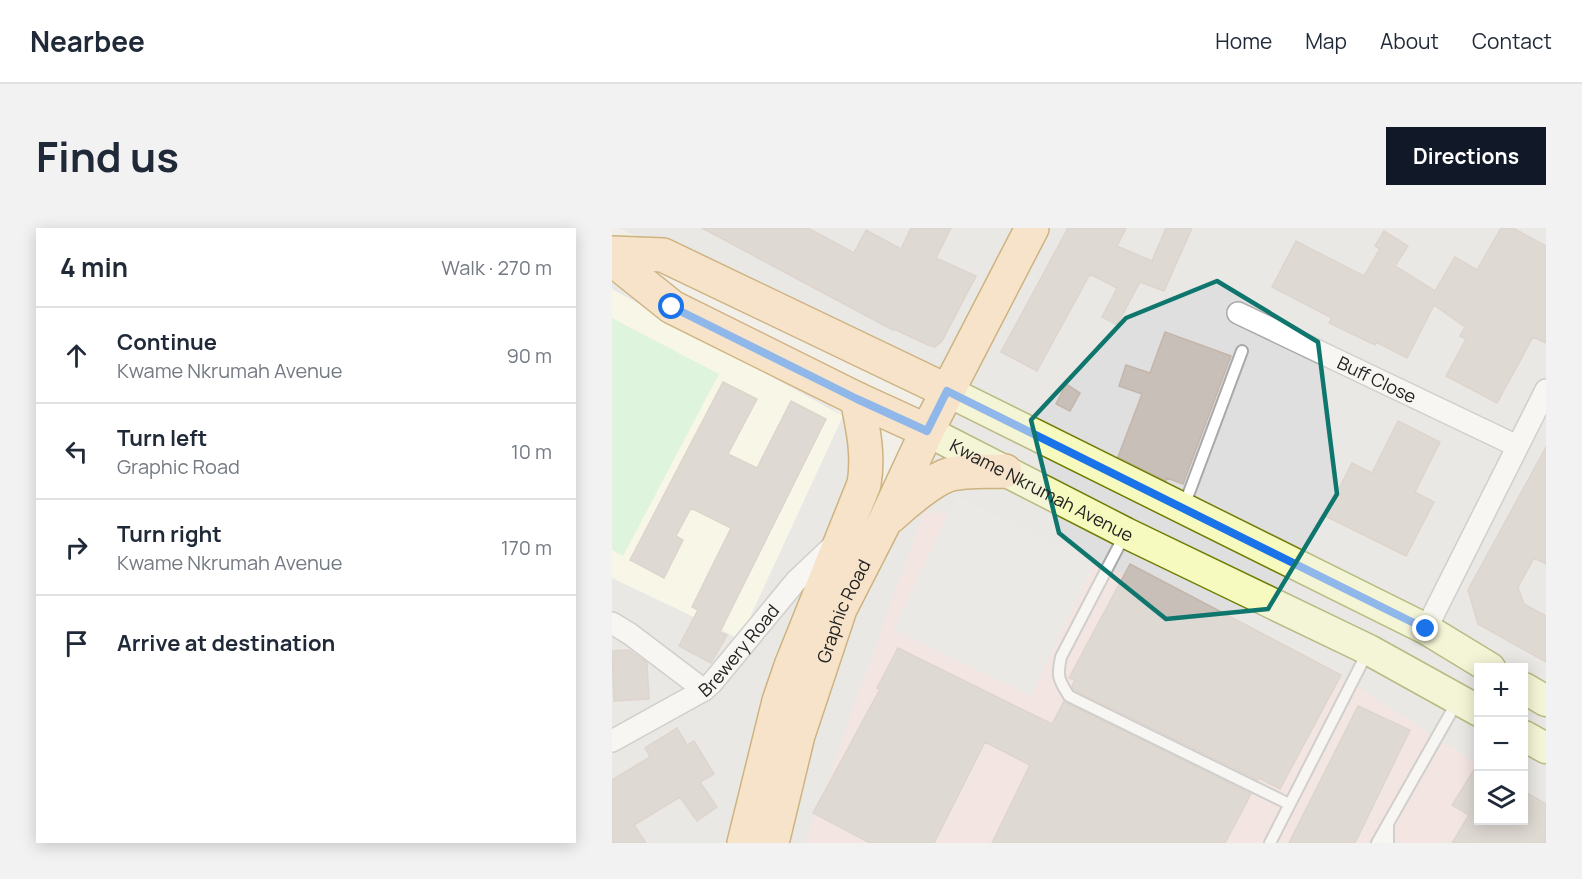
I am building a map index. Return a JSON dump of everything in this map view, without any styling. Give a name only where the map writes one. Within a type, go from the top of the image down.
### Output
[{"type":"main road","name":"Graphic Road","points":[[772,843],[798,735],[840,609],[947,391],[1032,228]]},
{"type":"main road","points":[[612,253],[663,255],[947,391],[1426,629],[1482,663]]},
{"type":"main road","name":"Kwame Nkrumah Avenue","points":[[612,259],[672,307],[857,399],[927,431],[1126,533],[1369,650],[1469,705]]},
{"type":"main road","name":"Graphic Road","points":[[744,843],[780,701],[802,638],[862,490],[867,468],[865,438],[857,399]]},
{"type":"main road","points":[[885,521],[911,498],[946,476],[960,473],[1005,471]]},
{"type":"main road","points":[[1528,690],[1546,701]]},
{"type":"main road","points":[[1528,738],[1546,748]]},
{"type":"street","name":"Buff Close","points":[[1238,313],[1517,446]]},
{"type":"street","points":[[1426,629],[1546,390]]},
{"type":"street","name":"Brewery Road","points":[[612,741],[704,690],[796,581],[844,535]]},
{"type":"street","points":[[612,623],[704,690]]},
{"type":"lane","points":[[1183,510],[1242,351]]},
{"type":"lane","points":[[1126,533],[1061,657],[1058,675],[1060,683],[1069,696],[1289,804]]},
{"type":"lane","points":[[1270,843],[1369,650]]},
{"type":"lane","points":[[1377,843],[1469,705]]},
{"type":"lane","points":[[1388,824],[1388,843]]},
{"type":"highlighted area","points":[[1217,281],[1318,342],[1337,494],[1268,609],[1166,619],[1059,533],[1031,420],[1126,318]]},
{"type":"shaded area","points":[[619,228],[1013,228],[946,368],[927,373]]},
{"type":"shaded area","points":[[1040,228],[1546,228],[1546,843],[785,843],[849,616]]},
{"type":"shaded area","points":[[612,283],[828,403],[857,430],[853,478],[730,843],[612,843]]},
{"type":"shaded area","points":[[612,289],[843,416],[740,639],[612,578]]},
{"type":"shaded area","points":[[957,496],[1095,562],[1031,696],[893,630]]},
{"type":"shaded area","points":[[924,511],[1012,522],[1361,689],[1474,761],[1474,825],[1528,825],[1528,796],[1546,807],[1546,843],[805,843]]},
{"type":"green space","points":[[612,318],[719,374],[623,556],[612,550]]},
{"type":"building","points":[[702,228],[808,228],[854,253],[866,230],[901,249],[911,228],[951,228],[936,258],[976,276],[942,341],[935,347],[893,330]]},
{"type":"building","points":[[1068,228],[1126,228],[1117,246],[1152,261],[1166,228],[1192,228],[1164,291],[1140,282],[1117,325],[1102,317],[1117,288],[1090,274],[1037,371],[1001,352]]},
{"type":"building","points":[[1501,228],[1513,228],[1546,246],[1546,343],[1533,337],[1497,403],[1446,376],[1466,339],[1460,336],[1465,327],[1434,305],[1407,358],[1376,342],[1375,345],[1329,323],[1332,318],[1272,287],[1296,241],[1364,276],[1380,249],[1375,246],[1384,231],[1408,246],[1395,266],[1435,291],[1455,257],[1477,270]]},
{"type":"building","points":[[1165,332],[1231,356],[1183,484],[1167,478],[1166,481],[1118,457],[1142,394],[1119,386],[1126,365],[1150,373]]},
{"type":"building","points":[[723,382],[757,399],[728,454],[757,468],[791,401],[826,419],[720,632],[727,635],[711,663],[679,646],[698,610],[692,607],[731,528],[691,508],[676,536],[683,540],[664,578],[630,560]]},
{"type":"building","points":[[1066,384],[1080,393],[1070,411],[1056,404]]},
{"type":"building","points":[[1398,421],[1440,442],[1415,492],[1434,502],[1406,556],[1325,516],[1352,463],[1372,473]]},
{"type":"building","points":[[1546,447],[1546,564],[1534,558],[1518,587],[1524,604],[1546,616],[1546,662],[1478,624],[1468,590]]},
{"type":"building","points":[[1130,564],[1341,675],[1280,789],[1074,690],[1072,686],[1075,680],[1069,678]]},
{"type":"building","points":[[898,648],[1052,724],[1064,701],[1251,794],[1225,843],[992,843],[1030,765],[985,742],[934,843],[870,843],[813,813],[880,689],[877,688]]},
{"type":"building","points":[[629,650],[647,663],[649,699],[614,701],[612,651]]},
{"type":"building","points":[[1358,706],[1410,730],[1355,843],[1289,843]]},
{"type":"building","points":[[677,728],[687,745],[694,741],[714,774],[700,782],[717,807],[697,821],[680,797],[634,825],[646,843],[612,843],[612,780],[650,757],[645,748]]},
{"type":"building","points":[[1474,770],[1474,825],[1528,825],[1528,793],[1546,804],[1546,843],[1452,843],[1469,815],[1452,805]]},
{"type":"route","points":[[672,307],[857,399],[927,431],[947,391],[1426,629]]}]
